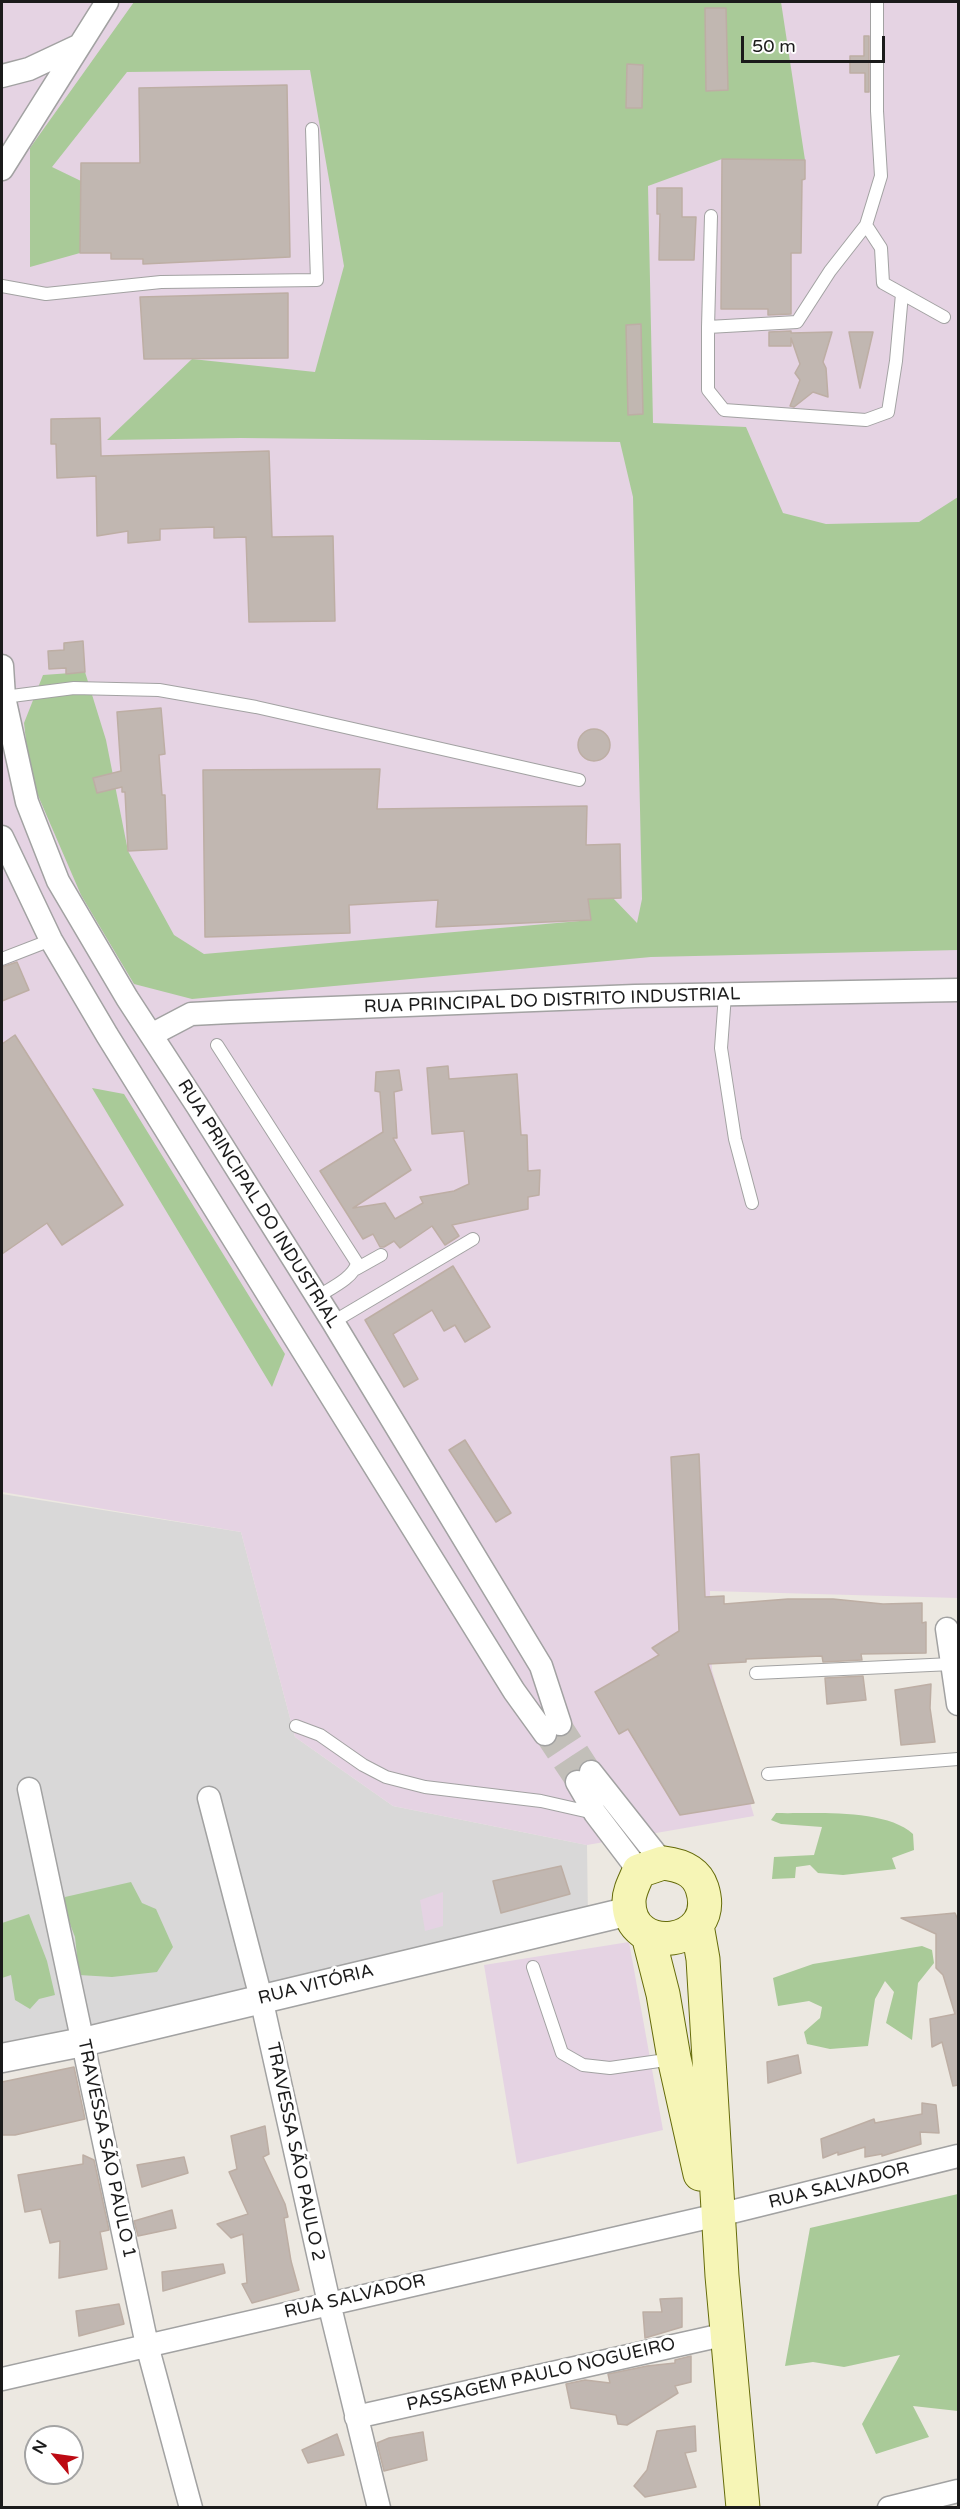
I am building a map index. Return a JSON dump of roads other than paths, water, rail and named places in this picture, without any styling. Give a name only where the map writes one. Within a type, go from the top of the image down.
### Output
[{"type":"main road","points":[[639,1923],[662,1940],[676,1939],[689,1933],[697,1925],[704,1912],[705,1897],[700,1883],[691,1871],[678,1864],[651,1867],[630,1891],[639,1923],[663,1994],[674,2058],[714,2216]]},
{"type":"main road","points":[[697,1925],[703,1959],[714,2216],[722,2276],[743,2508]]},
{"type":"street","points":[[2,169],[79,45],[108,3]]},
{"type":"street","points":[[2,76],[29,69],[79,45]]},
{"type":"street","name":"RUA PRINCIPAL DO INDUSTRIAL","points":[[2,666],[3,697],[27,802],[58,881],[151,1035],[333,1322],[541,1666],[553,1729],[514,1691],[113,1045],[51,940],[2,837]]},
{"type":"street","name":"RUA PRINCIPAL DO DISTRITO INDUSTRIAL","points":[[151,1035],[191,1014],[635,996],[958,990]]},
{"type":"street","points":[[947,1629],[958,1704]]},
{"type":"street","points":[[514,1691],[541,1666]]},
{"type":"street","points":[[584,1777],[651,1867],[595,1813],[584,1777]]},
{"type":"street","name":"TRAVESSA SÃO PAULO 1","points":[[29,1789],[147,2345],[191,2508]]},
{"type":"street","name":"TRAVESSA SÃO PAULO 2","points":[[209,1798],[261,1998],[329,2303],[379,2508]]},
{"type":"street","name":"RUA VITÓRIA","points":[[2,2058],[83,2042],[261,1998],[639,1923]]},
{"type":"street","name":"RUA SALVADOR","points":[[2,2379],[714,2216],[958,2156]]},
{"type":"street","name":"PASSAGEM PAULO NOGUEIRO","points":[[356,2417],[727,2334]]},
{"type":"street","points":[[890,2508],[958,2491]]},
{"type":"lane","points":[[708,327],[797,322],[830,271],[866,225],[881,176],[877,111],[877,2]]},
{"type":"lane","points":[[2,286],[46,294],[161,282],[317,279],[312,129]]},
{"type":"lane","points":[[711,216],[708,390],[724,410],[866,420],[888,412],[896,361],[902,294]]},
{"type":"lane","points":[[866,225],[881,248],[883,283],[944,317]]},
{"type":"lane","points":[[3,697],[74,688],[159,690],[256,707],[579,780]]},
{"type":"lane","points":[[2,959],[51,940]]},
{"type":"lane","points":[[725,995],[721,1048],[735,1139],[752,1203]]},
{"type":"lane","points":[[217,1045],[357,1263],[356,1269]]},
{"type":"lane","points":[[333,1322],[473,1239]]},
{"type":"lane","points":[[317,1297],[356,1269],[381,1255]]},
{"type":"lane","points":[[756,1673],[952,1664]]},
{"type":"lane","points":[[296,1726],[320,1735],[363,1766],[386,1777],[425,1787],[541,1801],[595,1813]]},
{"type":"lane","points":[[768,1774],[958,1759]]},
{"type":"lane","points":[[532,1967],[562,2053],[583,2065],[610,2068],[674,2058]]},
{"type":"tunnel","points":[[560,1724],[591,1772]]},
{"type":"tunnel","points":[[545,1734],[577,1782]]}]
